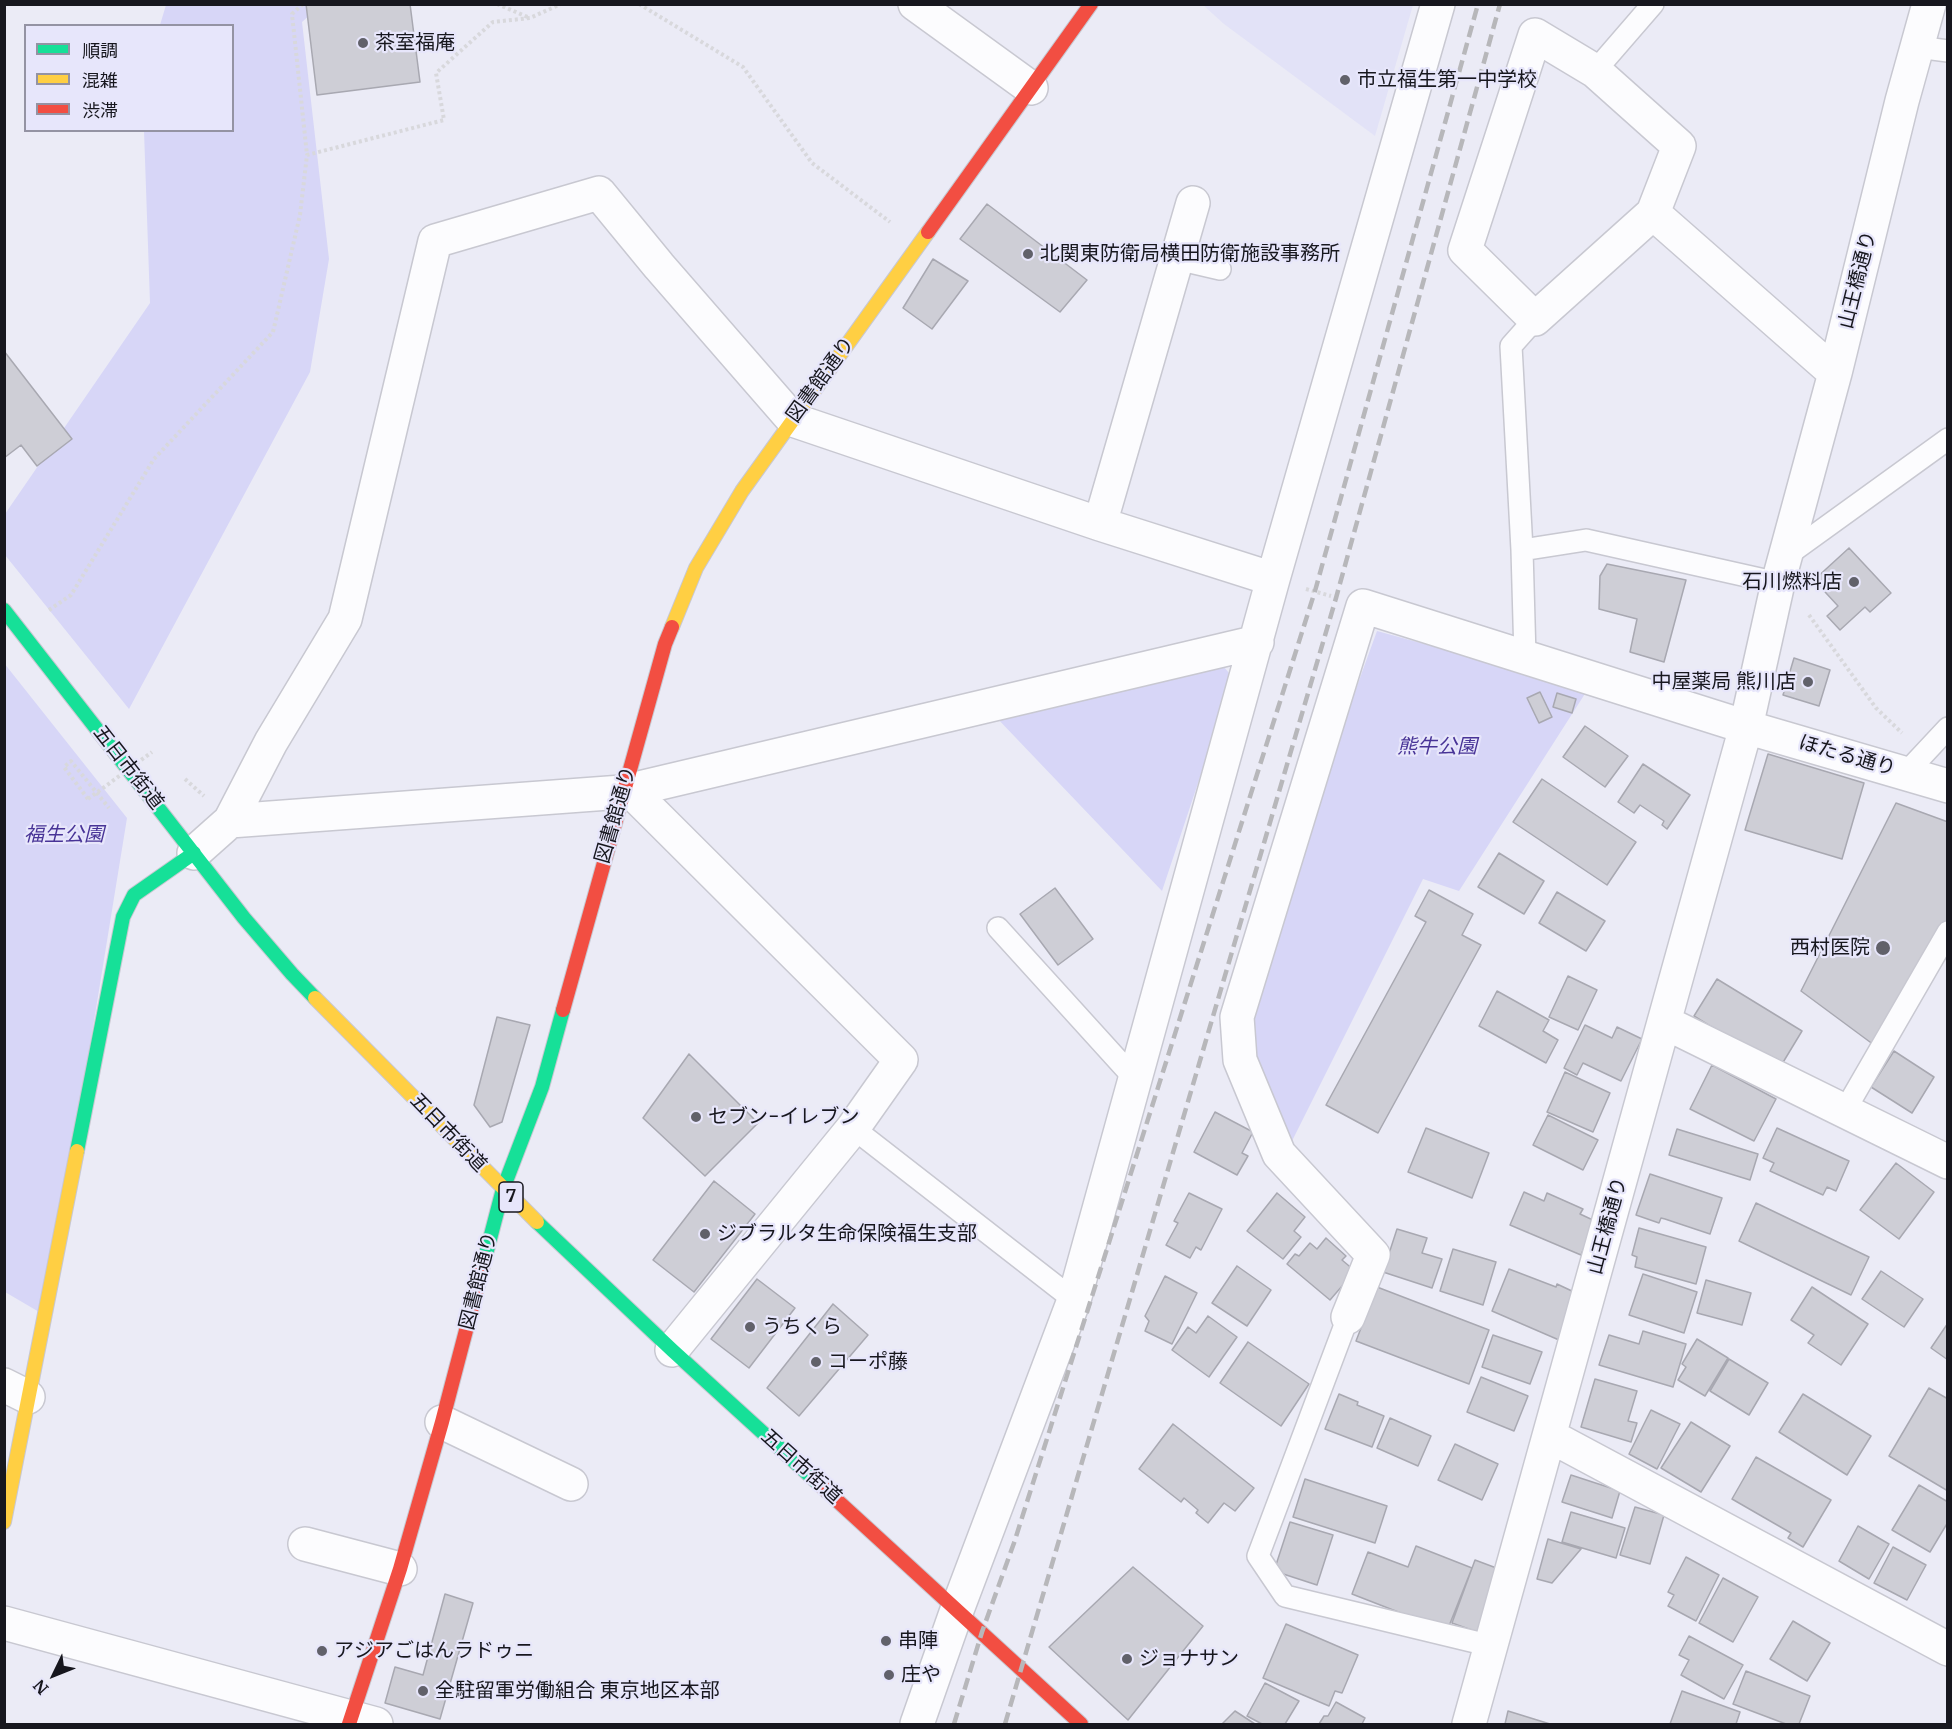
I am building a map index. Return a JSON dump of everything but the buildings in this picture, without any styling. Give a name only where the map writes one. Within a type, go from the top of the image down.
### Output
[{"type":"street","points":[[915,4],[1031,88]]},
{"type":"street","name":"図書館通り","points":[[359,1722],[442,1422],[502,1189],[542,1087],[627,791],[665,644],[696,568],[742,491],[1091,4]]},
{"type":"street","points":[[917,1725],[957,1610],[1074,1300],[1273,579],[1438,4]]},
{"type":"street","name":"山王橋通り","points":[[1469,1725],[1746,727],[1782,572],[1835,373],[1932,49],[1929,4]]},
{"type":"street","points":[[1535,35],[1595,71],[1679,146],[1653,213],[1535,319],[1465,250],[1535,35]]},
{"type":"street","points":[[4,1522],[16,1391],[123,917],[134,895],[194,853],[230,821],[271,742],[345,619],[435,241],[599,193],[659,266],[793,420],[1100,525],[1273,579]]},
{"type":"street","points":[[1100,525],[1193,204]]},
{"type":"street","points":[[1653,213],[1835,373]]},
{"type":"street","points":[[1348,1317],[1373,1255],[1279,1155],[1240,1060],[1237,1017],[1363,606]]},
{"type":"street","name":"ほたる通り","points":[[1363,606],[1746,727],[1914,764],[1947,786]]},
{"type":"street","name":"五日市街道","points":[[4,610],[244,918],[292,974],[502,1189],[672,1350],[1081,1725]]},
{"type":"street","points":[[230,821],[627,791],[1257,642]]},
{"type":"street","points":[[627,791],[902,1060],[854,1128],[672,1350]]},
{"type":"street","points":[[1664,1022],[1947,1162]]},
{"type":"street","points":[[442,1422],[571,1484]]},
{"type":"street","points":[[1550,1436],[1947,1648]]},
{"type":"street","points":[[305,1544],[400,1569]]},
{"type":"street","points":[[4,1623],[359,1722]]},
{"type":"lane","points":[[1595,71],[1653,4]]},
{"type":"lane","points":[[1177,259],[1220,269]]},
{"type":"lane","points":[[1525,657],[1522,550],[1511,346],[1535,319]]},
{"type":"lane","points":[[1522,550],[1586,540],[1782,572],[1947,439]]},
{"type":"lane","points":[[1914,764],[1947,728]]},
{"type":"lane","points":[[998,928],[1135,1079]]},
{"type":"lane","points":[[1844,1112],[1947,932]]},
{"type":"lane","points":[[854,1128],[1074,1300]]},
{"type":"lane","points":[[1348,1317],[1258,1556],[1285,1596],[1492,1646]]},
{"type":"path","points":[[21,629],[71,595],[154,459],[273,332],[300,215],[307,155],[292,14],[303,4]]},
{"type":"path","points":[[497,4],[530,18]]},
{"type":"path","points":[[307,155],[444,120],[436,73],[493,22],[530,18],[561,4]]},
{"type":"path","points":[[639,4],[743,67],[812,163],[919,245]]},
{"type":"path","points":[[1782,572],[1914,764]]},
{"type":"path","points":[[1273,579],[1363,606]]},
{"type":"path","points":[[109,808],[71,761],[64,767],[88,799],[152,752]]},
{"type":"shaded area","name":"市立福生第一中学校","points":[[1203,5],[1413,5],[1375,136],[1224,24]]},
{"type":"green space","points":[[166,5],[321,5],[302,22],[329,259],[310,372],[129,709],[5,555],[5,514],[150,303],[144,132],[234,132],[234,24],[160,24]]},
{"type":"green space","name":"熊牛公園","points":[[1377,631],[1588,689],[1459,891],[1423,879],[1292,1141],[1236,1072],[1237,1017]]},
{"type":"green space","points":[[1220,662],[1233,678],[1162,891],[995,716]]},
{"type":"green space","name":"福生公園","points":[[4,663],[127,818],[46,1316],[5,1292]]},
{"type":"railway","points":[[954,1724],[982,1632],[1014,1543],[1315,591],[1478,4]]},
{"type":"railway","points":[[1005,1724],[1336,598],[1500,4]]},
{"type":"traffic: fast","points":[[4,610],[244,918],[315,998]]},
{"type":"traffic: fast","points":[[77,1151],[123,917],[134,895],[194,853]]},
{"type":"traffic: fast","points":[[485,1258],[503,1189],[542,1087],[563,1010]]},
{"type":"traffic: fast","points":[[537,1222],[672,1350],[818,1483]]},
{"type":"traffic: slow","points":[[672,627],[696,568],[742,491],[928,232]]},
{"type":"traffic: slow","points":[[315,998],[537,1222]]},
{"type":"traffic: slow","points":[[4,1522],[77,1151]]},
{"type":"traffic: jam","points":[[928,232],[1091,4]]},
{"type":"traffic: jam","points":[[563,1010],[665,644],[672,627]]},
{"type":"traffic: jam","points":[[349,1724],[400,1569],[485,1258]]},
{"type":"traffic: jam","points":[[818,1483],[1081,1724]]},
{"type":"place","name":"茶室福庵","points":[[363,43]]},
{"type":"place","name":"市立福生第一中学校","points":[[1345,80]]},
{"type":"place","name":"北関東防衛局横田防衛施設事務所","points":[[1028,254]]},
{"type":"place","name":"石川燃料店","points":[[1854,582]]},
{"type":"place","name":"中屋薬局 熊川店","points":[[1808,682]]},
{"type":"place","name":"西村医院","points":[[1883,948]]},
{"type":"place","name":"セブン-イレブン","points":[[696,1117]]},
{"type":"place","name":"ジブラルタ生命保険福生支部","points":[[705,1234]]},
{"type":"place","name":"うちくら","points":[[750,1327]]},
{"type":"place","name":"コーポ藤","points":[[816,1362]]},
{"type":"place","name":"串陣","points":[[886,1641]]},
{"type":"place","name":"アジアごはんラドゥニ","points":[[322,1651]]},
{"type":"place","name":"ジョナサン","points":[[1127,1659]]},
{"type":"place","name":"庄や","points":[[889,1675]]},
{"type":"place","name":"全駐留軍労働組合 東京地区本部","points":[[423,1691]]}]
